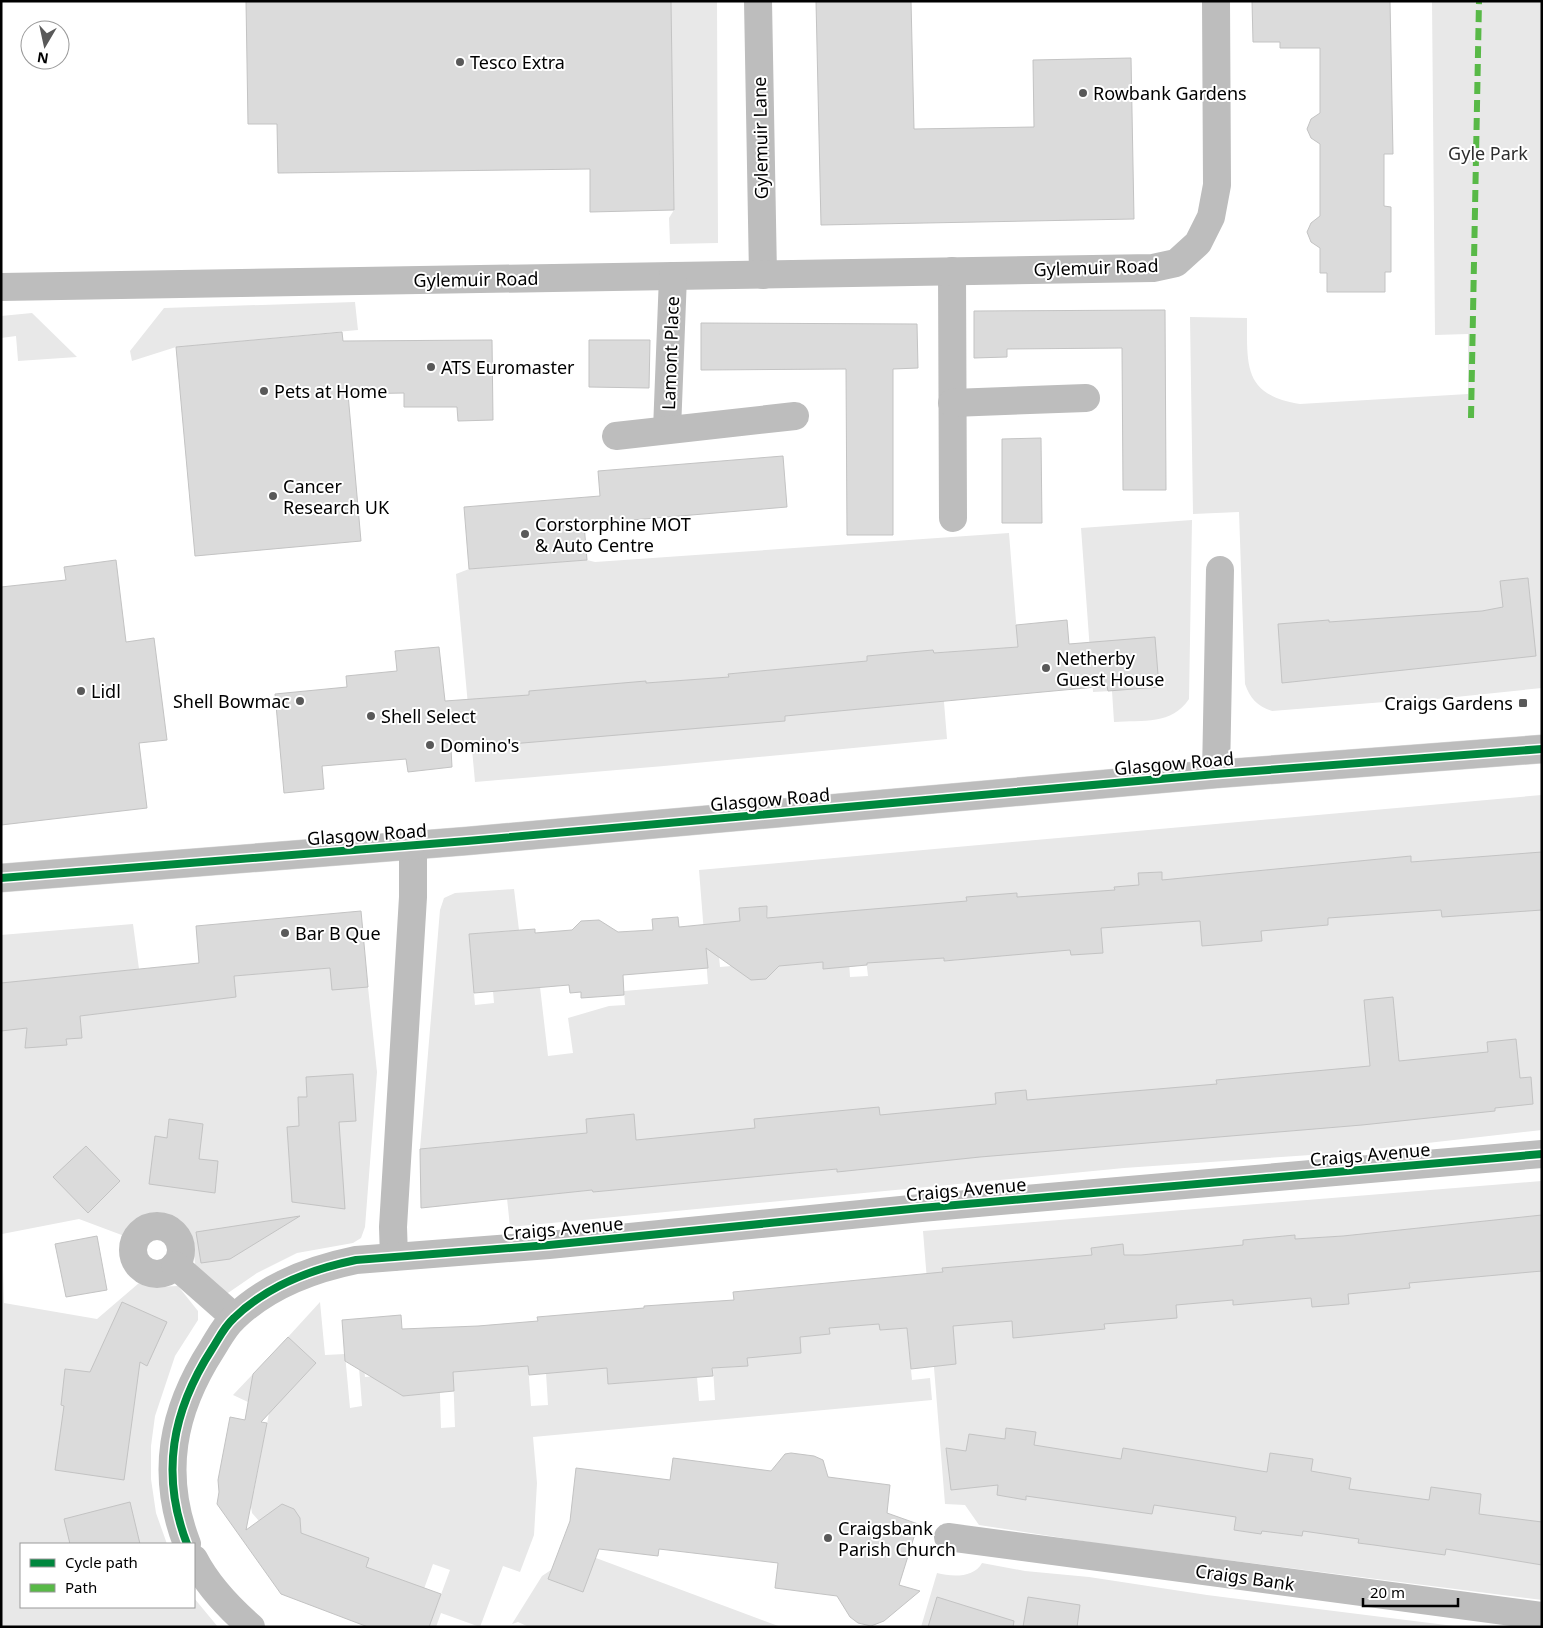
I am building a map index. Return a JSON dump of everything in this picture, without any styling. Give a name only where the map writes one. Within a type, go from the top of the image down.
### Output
[{"type":"street","name":"Gylemuir Lane","points":[[758,1],[763,274]]},
{"type":"street","name":"Gylemuir Road","points":[[1,287],[1153,268],[1176,263],[1198,243],[1211,217],[1217,185],[1216,1]]},
{"type":"street","points":[[952,272],[953,518]]},
{"type":"street","name":"Lamont Place","points":[[667,430],[673,276]]},
{"type":"street","points":[[952,403],[1086,398]]},
{"type":"street","name":"Lamont Place","points":[[616,436],[795,416]]},
{"type":"street","points":[[1216,774],[1220,570]]},
{"type":"street","name":"Glasgow Road","points":[[1,878],[413,846],[1216,774],[1542,749]]},
{"type":"street","points":[[394,1257],[393,1227],[413,897],[413,846]]},
{"type":"street","name":"Craigs Avenue","points":[[187,1543],[173,1491],[172,1461],[176,1430],[187,1394],[195,1376],[225,1327],[234,1317],[282,1285],[307,1273],[356,1260],[549,1245],[921,1208],[1542,1154]]},
{"type":"street","points":[[175,1265],[234,1317]]},
{"type":"street","name":"Craigs Bank","points":[[948,1537],[1542,1616]]},
{"type":"street","points":[[195,1561],[216,1593],[251,1627]]},
{"type":"green space","points":[[671,1],[717,1],[718,243],[670,244],[669,218],[674,210]]},
{"type":"green space","name":"Gyle Park","points":[[1432,1],[1542,1],[1542,688],[1417,701],[1272,711],[1262,707],[1255,701],[1245,684],[1239,512],[1193,514],[1190,317],[1247,318],[1247,351],[1252,376],[1268,394],[1282,400],[1300,404],[1468,394],[1468,334],[1435,335]]},
{"type":"green space","points":[[355,302],[358,330],[176,347],[132,361],[130,351],[164,308]]},
{"type":"green space","points":[[32,313],[77,357],[18,361],[16,336],[1,338],[1,316]]},
{"type":"green space","points":[[1192,520],[1189,699],[1174,713],[1156,720],[1114,722],[1112,691],[1093,692],[1081,528]]},
{"type":"green space","points":[[1009,533],[1018,647],[940,653],[947,739],[475,782],[456,574],[469,569],[587,560],[595,562]]},
{"type":"green space","points":[[1542,795],[1542,1130],[1340,1153],[1124,1168],[510,1227],[501,1141],[486,1142],[487,1153],[443,1147],[420,1149],[440,910],[444,898],[455,893],[514,889],[519,930],[469,934],[475,1005],[494,1003],[493,991],[537,961],[548,1056],[573,1053],[568,1018],[609,1006],[625,1005],[624,991],[708,984],[699,870]],"holes":[[[929,904],[959,960],[944,961],[943,952],[921,960],[899,961],[878,909]],[[767,907],[768,919],[743,965],[720,967],[716,924],[740,921],[739,908]],[[870,930],[866,959],[868,976],[850,977],[849,960],[823,969],[823,962],[804,964]]]},
{"type":"green space","points":[[133,924],[139,969],[39,980],[67,1044],[66,1039],[81,1038],[80,1016],[235,997],[234,976],[330,968],[368,987],[377,1072],[365,1227],[361,1238],[353,1243],[297,1253],[257,1273],[225,1295],[195,1264],[192,1235],[166,1219],[149,1217],[141,1220],[134,1226],[127,1237],[79,1219],[2,1234],[4,1303],[97,1319],[139,1283],[153,1287],[178,1286],[198,1311],[198,1320],[175,1356],[155,1416],[151,1446],[151,1479],[156,1513],[167,1543],[20,1543],[20,1608],[195,1608],[195,1599],[218,1627],[1,1627],[1,935]]},
{"type":"green space","points":[[1542,1181],[1542,1600],[1102,1544],[979,1525],[965,1505],[945,1504],[923,1231]]},
{"type":"green space","points":[[320,1302],[325,1355],[345,1354],[350,1408],[362,1406],[358,1355],[363,1355],[365,1377],[378,1376],[394,1380],[395,1391],[407,1396],[415,1393],[421,1386],[424,1362],[422,1328],[438,1327],[441,1428],[455,1427],[453,1372],[504,1368],[525,1322],[531,1406],[548,1405],[546,1373],[592,1355],[588,1313],[604,1311],[609,1384],[645,1381],[643,1347],[697,1377],[699,1401],[715,1400],[713,1368],[747,1366],[746,1339],[798,1321],[807,1336],[830,1334],[829,1328],[879,1324],[880,1330],[907,1328],[912,1380],[930,1378],[932,1400],[533,1437],[537,1483],[534,1535],[520,1572],[503,1566],[480,1627],[441,1613],[436,1627],[429,1627],[450,1570],[433,1564],[420,1600],[405,1593],[409,1583],[399,1579],[395,1589],[295,1534],[301,1530],[300,1518],[259,1521],[252,1513],[249,1494],[221,1485],[254,1491],[269,1413],[247,1409],[248,1402],[233,1395],[252,1375],[280,1401],[316,1363],[288,1337]]},
{"type":"green space","points":[[596,1558],[781,1627],[529,1627],[518,1622],[512,1624],[542,1576],[551,1570]]},
{"type":"green space","points":[[982,1563],[1025,1571],[1089,1577],[1207,1595],[1462,1627],[921,1627],[937,1573],[956,1576],[968,1574]]},
{"type":"building","name":"Tesco Extra","points":[[246,1],[671,1],[674,210],[590,212],[590,169],[278,173],[277,124],[248,124]]},
{"type":"building","name":"Rowbank Gardens","points":[[816,1],[911,1],[914,129],[1034,127],[1033,60],[1131,58],[1134,219],[821,225]]},
{"type":"building","points":[[1252,1],[1390,1],[1393,154],[1384,154],[1384,206],[1391,207],[1391,272],[1385,272],[1385,292],[1327,292],[1327,273],[1320,273],[1320,248],[1311,242],[1307,232],[1311,223],[1320,216],[1320,144],[1311,138],[1307,129],[1311,119],[1320,113],[1320,48],[1280,48],[1280,42],[1253,42]]},
{"type":"building","points":[[1165,310],[1166,490],[1123,490],[1122,348],[1007,349],[1007,357],[974,358],[974,311]]},
{"type":"building","points":[[701,323],[917,324],[918,368],[893,369],[893,535],[847,535],[846,369],[701,370]]},
{"type":"building","points":[[342,332],[343,341],[492,340],[493,420],[458,421],[457,407],[404,407],[404,393],[348,394],[361,541],[195,556],[176,347]]},
{"type":"building","points":[[589,340],[650,340],[649,388],[589,387]]},
{"type":"building","points":[[1041,438],[1042,523],[1002,523],[1002,439]]},
{"type":"building","points":[[783,456],[787,507],[584,524],[587,560],[469,569],[464,507],[600,496],[598,471]]},
{"type":"building","name":"Lidl","points":[[116,560],[126,642],[154,638],[167,740],[139,743],[147,808],[1,825],[1,587],[66,580],[64,567]]},
{"type":"building","points":[[1528,578],[1536,656],[1282,683],[1278,624],[1482,611],[1503,607],[1500,581]]},
{"type":"building","points":[[1067,620],[1069,644],[1155,637],[1159,687],[1108,691],[1107,686],[785,716],[785,721],[451,749],[452,767],[408,772],[406,759],[322,766],[324,789],[284,793],[275,694],[347,687],[346,676],[397,671],[395,651],[439,647],[445,701],[529,695],[529,691],[646,681],[646,683],[729,677],[728,674],[867,661],[867,656],[933,650],[934,653],[1018,647],[1016,625]]},
{"type":"building","points":[[1542,852],[1542,910],[1442,917],[1441,910],[1328,918],[1328,925],[1261,931],[1262,941],[1202,946],[1200,921],[1101,928],[1103,953],[1071,955],[1070,950],[944,961],[944,958],[867,963],[867,965],[823,969],[823,962],[779,966],[766,979],[751,980],[706,948],[708,968],[623,975],[624,995],[581,998],[581,992],[570,993],[569,985],[474,993],[469,934],[535,929],[535,933],[572,930],[581,921],[599,920],[618,932],[653,930],[652,919],[678,917],[679,927],[740,921],[739,908],[767,906],[767,918],[967,901],[966,897],[1017,893],[1017,897],[1115,890],[1114,887],[1139,885],[1138,873],[1162,872],[1162,880],[1411,856],[1411,862]]},
{"type":"building","points":[[361,911],[368,987],[332,990],[330,968],[234,976],[236,997],[80,1016],[82,1038],[66,1039],[67,1045],[25,1048],[27,1028],[1,1031],[1,983],[199,963],[196,926]]},
{"type":"building","points":[[1393,997],[1399,1061],[1488,1052],[1487,1042],[1516,1039],[1520,1078],[1531,1077],[1533,1104],[1495,1108],[1495,1111],[1362,1125],[980,1157],[837,1172],[837,1169],[593,1192],[592,1190],[421,1208],[420,1149],[587,1133],[586,1119],[634,1114],[636,1140],[755,1128],[754,1119],[879,1107],[880,1115],[996,1104],[995,1093],[1026,1090],[1027,1100],[1217,1084],[1216,1080],[1370,1066],[1364,1000]]},
{"type":"building","points":[[353,1074],[356,1121],[339,1122],[345,1209],[292,1202],[287,1127],[299,1126],[298,1097],[307,1097],[306,1077]]},
{"type":"building","points":[[169,1119],[203,1124],[199,1159],[218,1161],[215,1193],[149,1184],[155,1136],[167,1138]]},
{"type":"building","points":[[86,1146],[120,1181],[88,1213],[53,1177]]},
{"type":"building","points":[[1542,1215],[1542,1271],[1409,1283],[1410,1288],[1348,1294],[1349,1304],[1312,1307],[1311,1298],[1233,1305],[1233,1300],[1176,1305],[1177,1318],[1104,1324],[1105,1329],[1013,1338],[1012,1321],[953,1326],[956,1364],[911,1369],[907,1328],[880,1330],[879,1324],[829,1328],[830,1334],[800,1337],[801,1353],[747,1358],[748,1366],[712,1368],[713,1376],[608,1384],[607,1368],[529,1375],[528,1366],[453,1372],[454,1391],[403,1396],[345,1361],[342,1320],[401,1315],[402,1329],[538,1321],[537,1317],[644,1308],[644,1306],[734,1300],[733,1292],[943,1272],[942,1268],[1092,1255],[1091,1248],[1123,1244],[1124,1255],[1141,1255],[1243,1245],[1243,1240],[1295,1235],[1295,1239],[1343,1236]]},
{"type":"building","points":[[300,1216],[230,1259],[201,1263],[196,1232]]},
{"type":"building","points":[[97,1236],[107,1290],[66,1297],[55,1244]]},
{"type":"building","points":[[122,1302],[167,1322],[147,1366],[140,1362],[124,1480],[55,1470],[64,1406],[61,1405],[65,1369],[90,1372]]},
{"type":"building","points":[[288,1337],[316,1363],[261,1422],[267,1423],[246,1530],[282,1504],[294,1509],[300,1518],[301,1533],[369,1558],[366,1567],[441,1594],[429,1627],[368,1627],[281,1594],[217,1504],[218,1480],[230,1417],[245,1420],[253,1374]]},
{"type":"building","points":[[1006,1428],[1036,1432],[1034,1445],[1121,1459],[1123,1448],[1267,1472],[1270,1453],[1313,1459],[1311,1471],[1351,1478],[1349,1489],[1429,1500],[1431,1487],[1481,1494],[1479,1514],[1542,1522],[1542,1565],[1446,1549],[1445,1555],[1358,1543],[1359,1539],[1303,1531],[1302,1536],[1262,1531],[1261,1534],[1234,1530],[1236,1517],[1154,1505],[1152,1514],[1026,1496],[1026,1500],[997,1495],[998,1485],[951,1490],[946,1448],[966,1451],[969,1434],[1005,1439]]},
{"type":"building","name":"Craigsbank Parish Church","points":[[785,1454],[814,1456],[823,1460],[828,1477],[890,1485],[887,1513],[918,1524],[899,1585],[920,1591],[884,1621],[871,1626],[858,1623],[850,1617],[837,1596],[775,1588],[778,1563],[659,1549],[658,1556],[599,1549],[583,1592],[548,1579],[570,1521],[576,1468],[670,1480],[673,1458],[771,1471]]},
{"type":"building","points":[[130,1502],[140,1543],[70,1543],[64,1519]]},
{"type":"building","points":[[937,1597],[1014,1621],[1013,1627],[928,1627]]},
{"type":"building","points":[[1028,1597],[1080,1605],[1077,1627],[1023,1627]]},
{"type":"marked path","points":[[1471,418],[1479,1]]},
{"type":"cycle path","points":[[1,878],[467,841],[1216,774],[1542,749]]},
{"type":"cycle path","points":[[187,1543],[174,1493],[172,1468],[179,1419],[198,1372],[230,1321],[276,1288],[323,1268],[356,1260],[549,1245],[921,1208],[1542,1154]]},
{"type":"place","name":"Tesco Extra","points":[[460,62]]},
{"type":"place","name":"Rowbank Gardens","points":[[1083,93]]},
{"type":"place","name":"ATS Euromaster","points":[[431,367]]},
{"type":"place","name":"Pets at Home","points":[[264,391]]},
{"type":"place","name":"Cancer Research UK","points":[[273,496]]},
{"type":"place","name":"Corstorphine MOT & Auto Centre","points":[[525,534]]},
{"type":"place","name":"Netherby Guest House","points":[[1046,668]]},
{"type":"place","name":"Lidl","points":[[81,691]]},
{"type":"place","name":"Shell Bowmac","points":[[300,701]]},
{"type":"place","name":"Craigs Gardens","points":[[1523,703]]},
{"type":"place","name":"Shell Select","points":[[371,716]]},
{"type":"place","name":"Domino's","points":[[430,745]]},
{"type":"place","name":"Bar B Que","points":[[285,933]]},
{"type":"place","name":"Craigsbank Parish Church","points":[[828,1538]]}]
